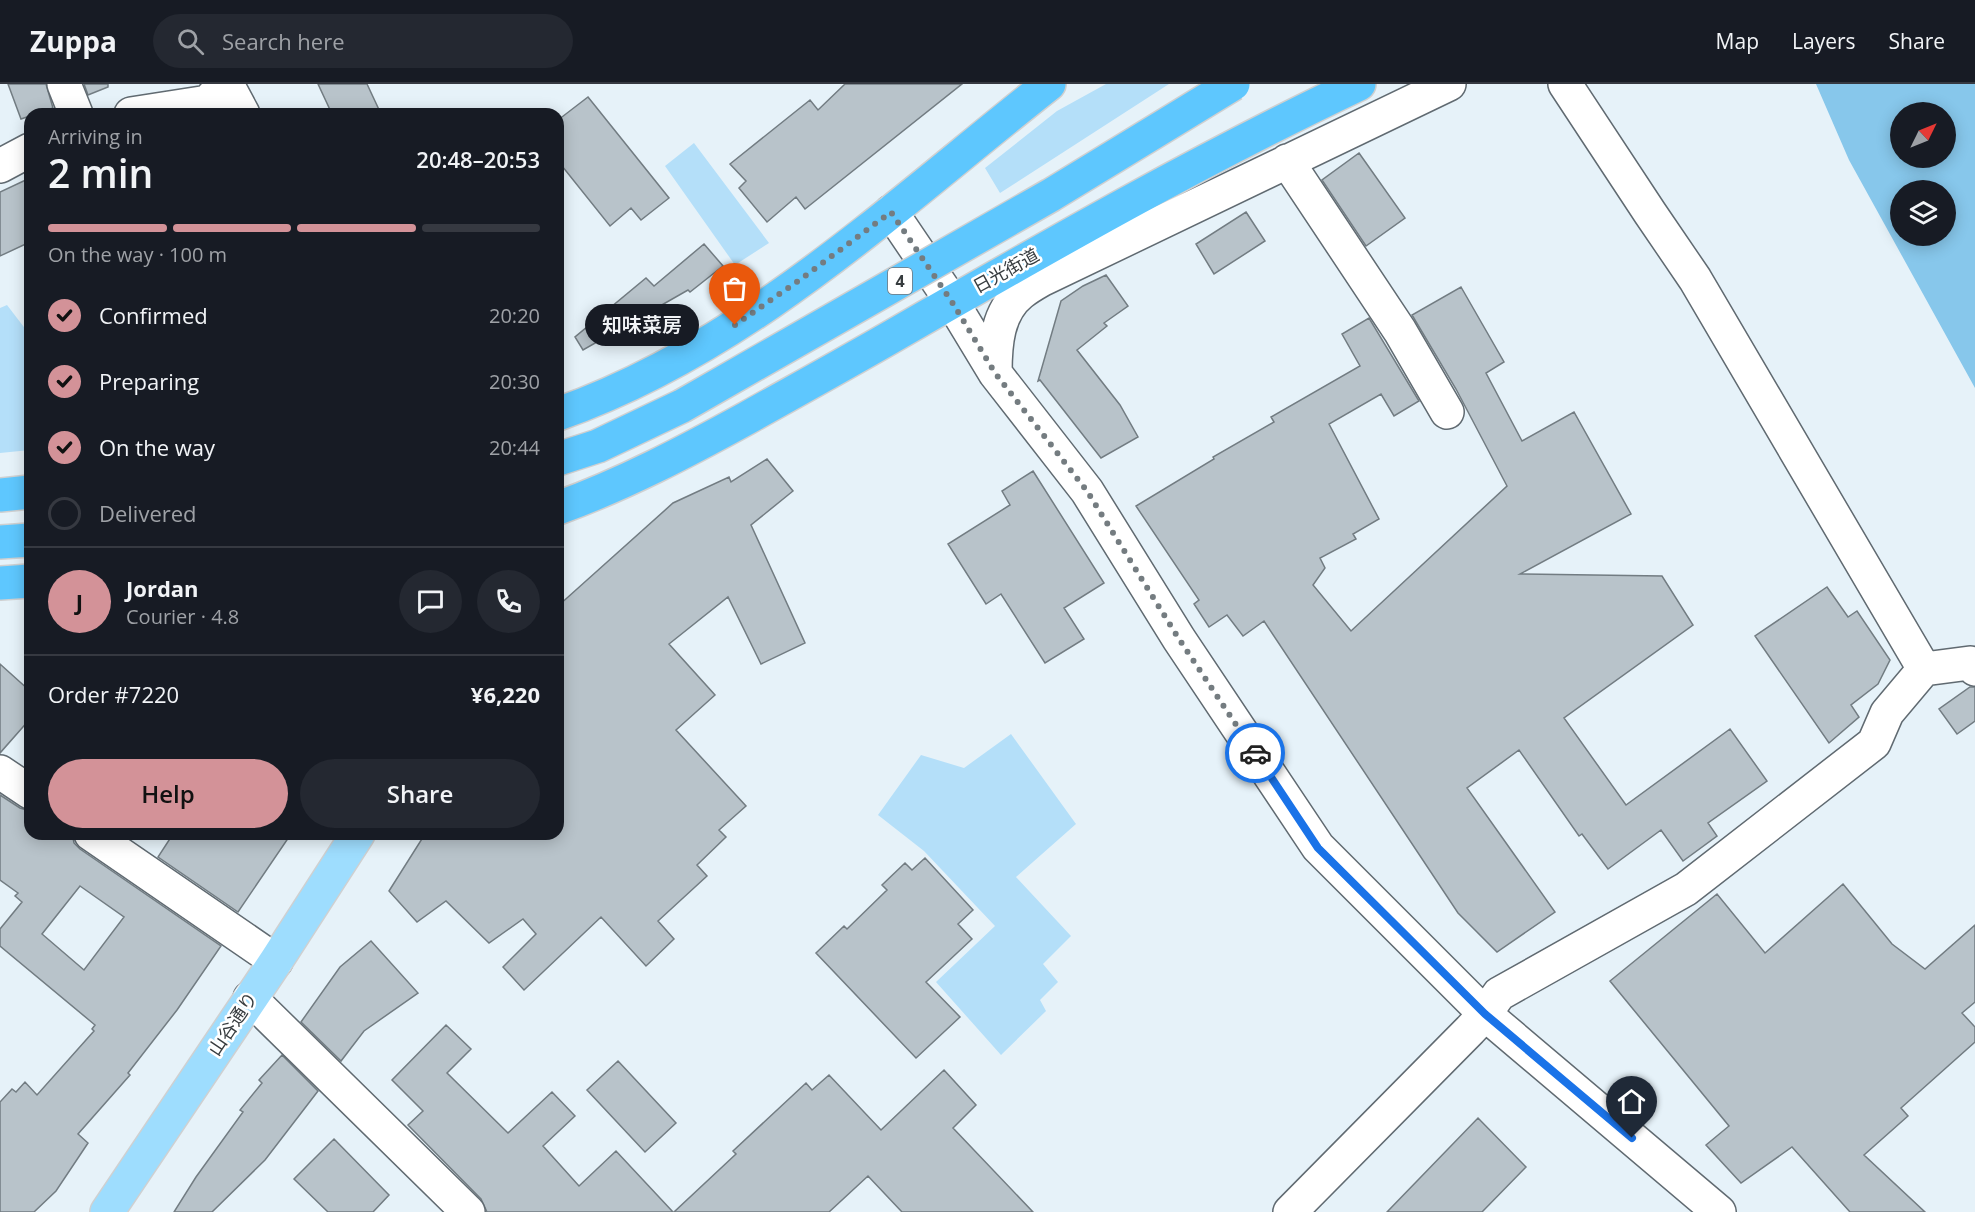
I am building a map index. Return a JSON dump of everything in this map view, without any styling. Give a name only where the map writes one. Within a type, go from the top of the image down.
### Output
[{"type":"highway","points":[[564,412],[590,403],[679,359],[753,313],[891,212],[1049,84]]},
{"type":"highway","name":"4","points":[[564,457],[598,446],[682,406],[1051,195],[1233,84]]},
{"type":"highway","name":"日光街道","points":[[564,506],[601,492],[659,465],[819,378],[1167,181],[1359,84]]},
{"type":"highway","points":[[0,495],[24,493]]},
{"type":"highway","points":[[0,543],[24,541]]},
{"type":"highway","points":[[0,583],[24,581]]},
{"type":"main road","name":"山谷通り","points":[[107,1212],[276,961],[354,840]]},
{"type":"street","points":[[64,84],[74,108]]},
{"type":"street","points":[[170,108],[208,102],[225,84],[239,108]]},
{"type":"street","points":[[995,373],[995,347],[998,331],[1007,311],[1019,294],[1050,275],[1449,84]]},
{"type":"street","points":[[1565,84],[1695,279],[1924,669]]},
{"type":"street","points":[[0,166],[24,153]]},
{"type":"street","points":[[1287,161],[1400,331],[1447,412]]},
{"type":"street","points":[[891,212],[952,302],[995,373],[1087,491],[1179,639],[1318,848],[1485,1014],[1719,1212]]},
{"type":"street","points":[[1290,1212],[1485,1014],[1499,994],[1686,889],[1874,743],[1887,713],[1924,669],[1970,663],[1975,669]]},
{"type":"street","points":[[0,772],[24,788]]},
{"type":"street","points":[[100,840],[276,961]]},
{"type":"street","points":[[250,998],[468,1212]]},
{"type":"shaded area","points":[[1106,84],[1169,84],[1000,193],[985,168],[1057,111]]},
{"type":"shaded area","points":[[1816,84],[1975,84],[1975,388],[1897,246],[1956,246],[1956,180],[1890,180],[1890,234],[1849,160]]},
{"type":"shaded area","points":[[694,143],[769,243],[735,265],[665,166]]},
{"type":"shaded area","points":[[7,305],[24,327],[24,451],[0,453],[0,308]]},
{"type":"shaded area","points":[[1011,734],[1076,824],[1016,877],[1071,936],[1043,964],[1058,982],[1040,1000],[1046,1011],[1001,1055],[936,982],[995,926],[924,851],[878,815],[921,755],[964,768]]},
{"type":"building","points":[[8,84],[46,84],[53,108],[24,108],[24,118],[21,119]]},
{"type":"building","points":[[84,84],[108,84],[108,87],[88,95]]},
{"type":"building","points":[[318,84],[367,84],[378,108],[329,108]]},
{"type":"building","points":[[845,84],[962,84],[805,209],[796,197],[767,222],[739,188],[746,181],[730,164],[810,100],[818,110]]},
{"type":"building","points":[[588,97],[669,198],[641,220],[631,208],[610,226],[564,168],[564,115]]},
{"type":"building","points":[[1359,153],[1405,218],[1366,246],[1322,180]]},
{"type":"building","points":[[24,181],[24,245],[0,256],[0,192]]},
{"type":"building","points":[[1246,212],[1265,241],[1214,274],[1196,244]]},
{"type":"building","points":[[704,244],[723,266],[690,292],[688,290],[583,350],[575,337],[646,278],[654,286]]},
{"type":"building","points":[[1106,275],[1128,306],[1104,323],[1107,326],[1077,350],[1120,405],[1138,437],[1101,458],[1040,380],[1038,381],[1061,301],[1083,286]]},
{"type":"building","points":[[1461,287],[1504,362],[1486,373],[1522,441],[1574,412],[1631,514],[1520,574],[1662,576],[1693,625],[1564,718],[1626,805],[1730,729],[1767,781],[1708,823],[1717,836],[1683,861],[1661,830],[1608,869],[1582,834],[1579,836],[1519,750],[1467,788],[1555,912],[1497,952],[1458,913],[1264,621],[1243,636],[1227,615],[1209,627],[1194,604],[1199,600],[1136,506],[1214,459],[1213,457],[1274,422],[1271,417],[1360,366],[1342,334],[1369,318],[1419,401],[1394,416],[1381,394],[1329,424],[1379,519],[1353,534],[1356,539],[1320,558],[1325,568],[1313,585],[1351,631],[1507,486],[1456,389],[1412,315]]},
{"type":"building","points":[[767,459],[793,491],[751,525],[805,643],[761,664],[728,597],[669,644],[715,695],[676,730],[746,806],[719,830],[726,837],[697,865],[707,876],[658,921],[674,939],[646,966],[601,917],[524,990],[503,967],[536,934],[523,919],[489,943],[446,901],[417,922],[389,891],[421,840],[564,840],[564,601],[673,503],[729,477],[731,482]]},
{"type":"building","points":[[1033,471],[1104,583],[1064,608],[1084,639],[1045,663],[1001,594],[986,604],[948,544],[1010,505],[1002,491]]},
{"type":"building","points":[[1827,587],[1848,617],[1857,611],[1890,660],[1878,684],[1851,705],[1859,717],[1829,743],[1755,636]]},
{"type":"building","points":[[0,664],[24,686],[24,726],[0,753]]},
{"type":"building","points":[[1970,687],[1975,687],[1975,721],[1957,734],[1939,709]]},
{"type":"building","points":[[0,795],[24,809],[24,840],[73,840],[80,849],[221,946],[177,1010],[128,1073],[130,1075],[78,1134],[88,1143],[56,1191],[34,1212],[0,1212],[0,1102],[12,1089],[16,1092],[25,1082],[37,1095],[94,1031],[92,1029],[95,1025],[0,946],[0,929],[22,902],[15,896],[18,893],[0,880]],"holes":[[[80,886],[124,917],[84,970],[42,934]]]},
{"type":"building","points":[[169,840],[287,840],[238,912],[158,857]]},
{"type":"building","points":[[925,858],[973,910],[958,924],[972,939],[926,982],[960,1017],[916,1058],[816,953],[844,926],[847,929],[887,890],[882,885],[905,863],[912,870]]},
{"type":"building","points":[[1843,884],[1892,944],[1925,969],[1975,925],[1975,1002],[1962,1013],[1975,1027],[1975,1042],[1901,1108],[1908,1116],[1864,1155],[1925,1212],[1850,1212],[1792,1147],[1741,1183],[1706,1145],[1729,1126],[1610,981],[1717,894],[1765,953]]},
{"type":"building","points":[[371,941],[418,993],[364,1031],[341,1061],[301,1022],[340,967]]},
{"type":"building","points":[[446,1025],[471,1049],[447,1073],[508,1133],[552,1092],[575,1116],[543,1146],[579,1186],[616,1151],[673,1212],[487,1212],[481,1199],[408,1125],[423,1111],[392,1080]]},
{"type":"building","points":[[282,1055],[318,1091],[265,1160],[212,1212],[174,1212],[243,1112],[240,1110],[262,1083],[259,1080]]},
{"type":"building","points":[[618,1061],[676,1123],[645,1152],[587,1090]]},
{"type":"building","points":[[944,1070],[976,1105],[953,1128],[1033,1212],[902,1212],[868,1176],[829,1212],[674,1212],[736,1154],[733,1151],[806,1083],[812,1090],[829,1075],[881,1130]]},
{"type":"building","points":[[1478,1118],[1526,1167],[1482,1212],[1387,1212]]},
{"type":"building","points":[[334,1139],[389,1195],[373,1212],[328,1212],[294,1179]]},
{"type":"way so far","points":[[735,325],[891,212],[952,302],[995,373],[1087,491],[1179,639],[1255,753]]},
{"type":"place","name":"知味菜房","points":[[735,325]]},
{"type":"route","points":[[1255,753],[1318,848],[1485,1014],[1632,1138]]}]
